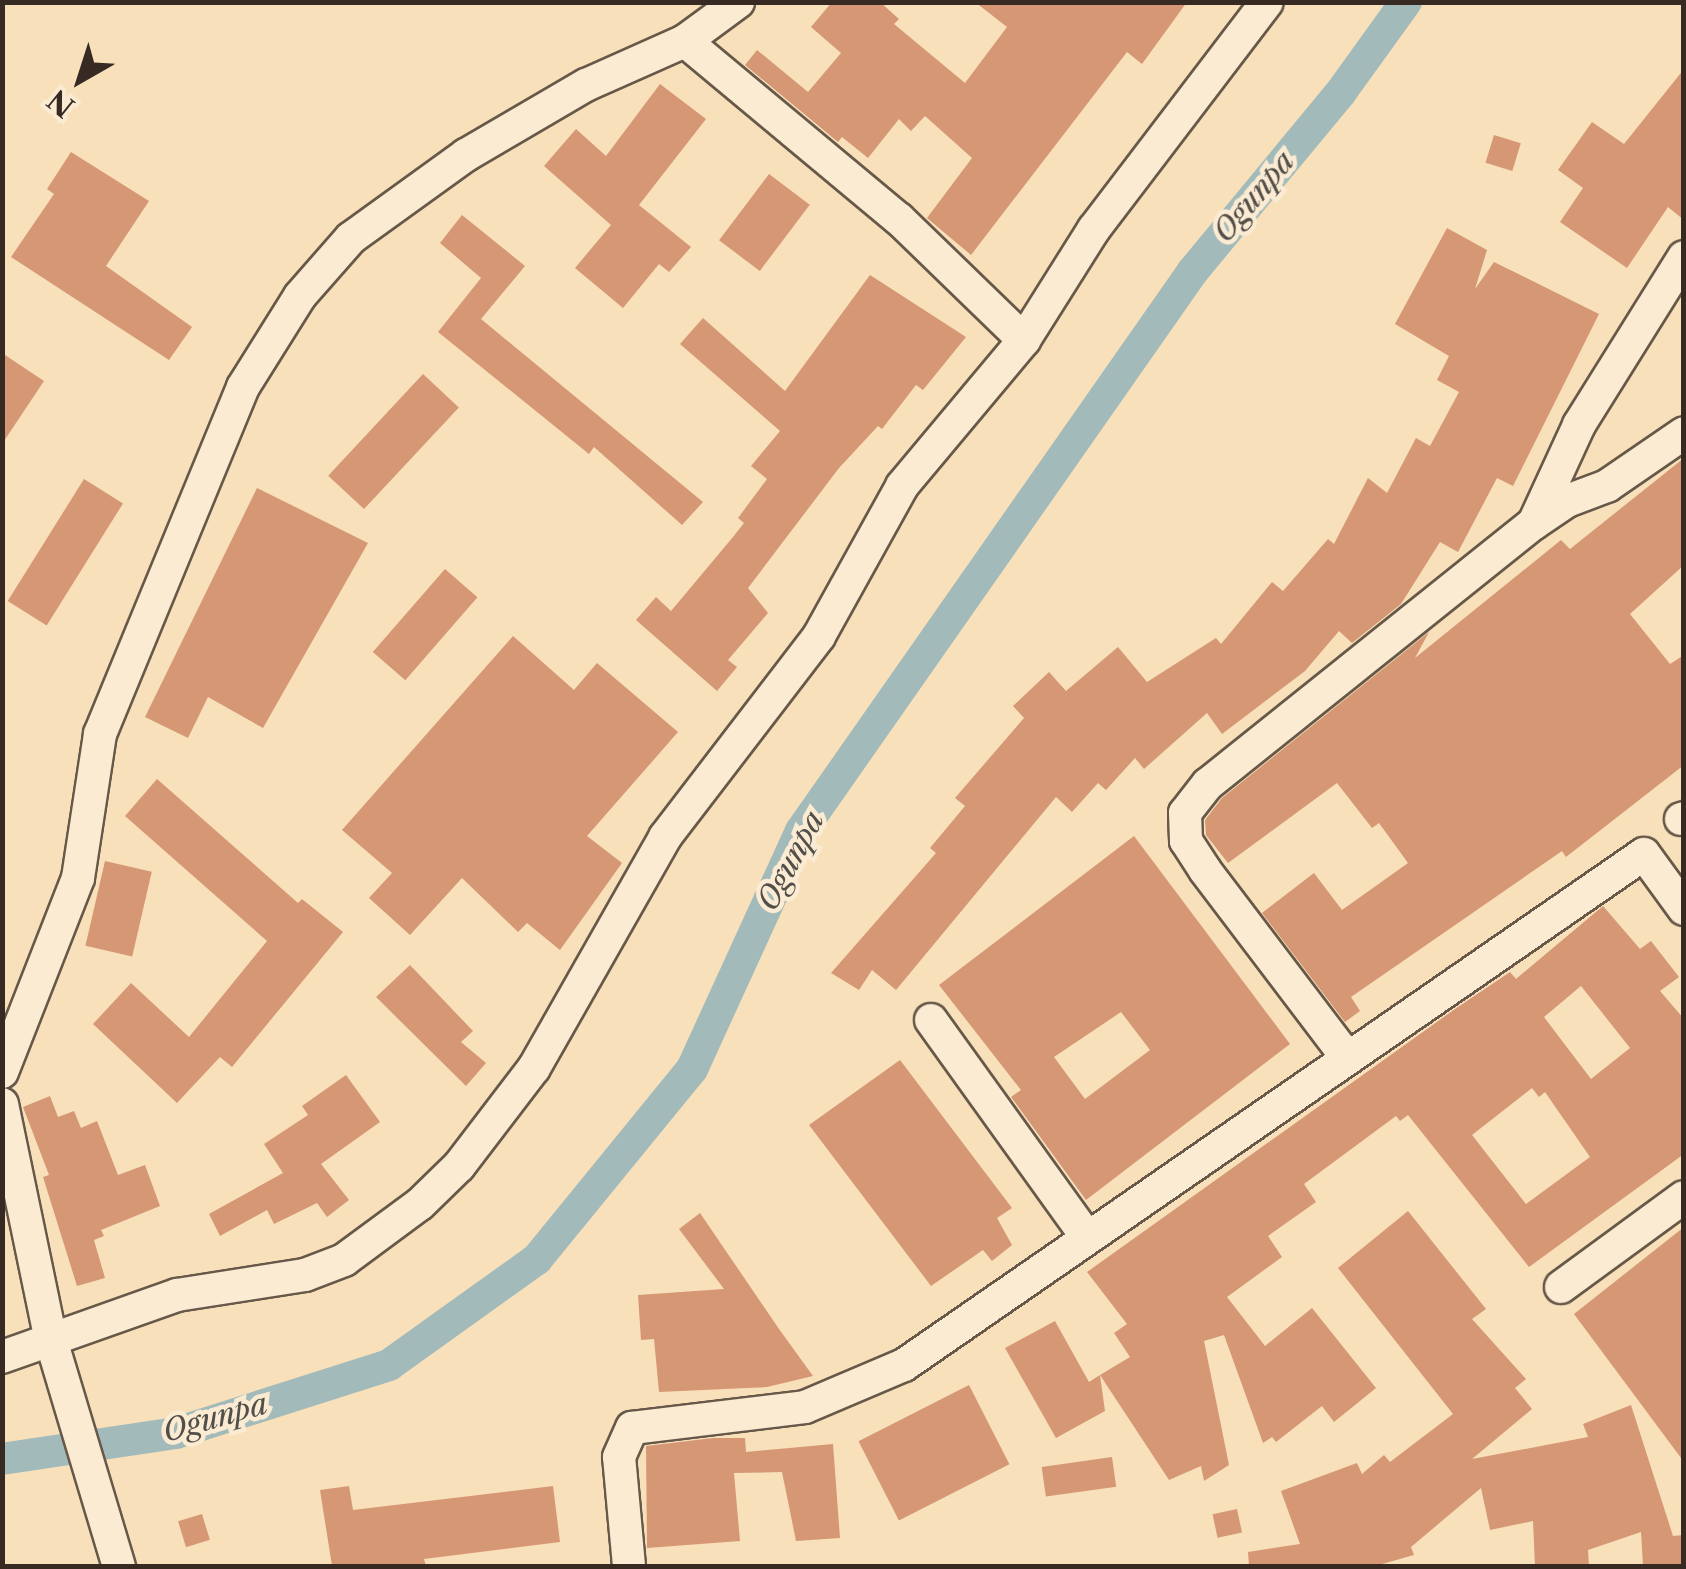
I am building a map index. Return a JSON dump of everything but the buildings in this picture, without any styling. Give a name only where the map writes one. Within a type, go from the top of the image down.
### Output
[{"type":"street","points":[[2,1072],[78,878],[100,734],[264,350],[351,238],[466,155],[586,85],[685,41],[738,2]]},
{"type":"street","points":[[2,1357],[54,1349],[177,1296],[305,1275],[344,1260],[420,1204],[459,1166],[534,1068],[665,837],[818,636],[902,486],[947,440],[1024,340],[1094,229],[1267,2]]},
{"type":"street","points":[[685,41],[899,219],[1024,340]]},
{"type":"street","points":[[1534,524],[1579,425],[1684,258]]},
{"type":"street","points":[[1346,1056],[1204,870],[1186,841],[1185,813],[1208,784],[1534,524],[1567,501],[1607,486],[1684,434]]},
{"type":"street","points":[[629,1566],[618,1457],[632,1428],[805,1407],[850,1392],[904,1365],[1346,1056],[1644,854],[1684,909]]},
{"type":"street","points":[[931,1020],[1087,1237]]},
{"type":"street","points":[[2,1104],[7,1145],[54,1349],[111,1526],[120,1566]]},
{"type":"street","points":[[1562,1287],[1684,1197]]},
{"type":"waterway","name":"Ogunpa","points":[[2,1459],[176,1433],[389,1365],[537,1259],[692,1069],[801,831],[1193,271],[1341,92],[1406,2]]}]
